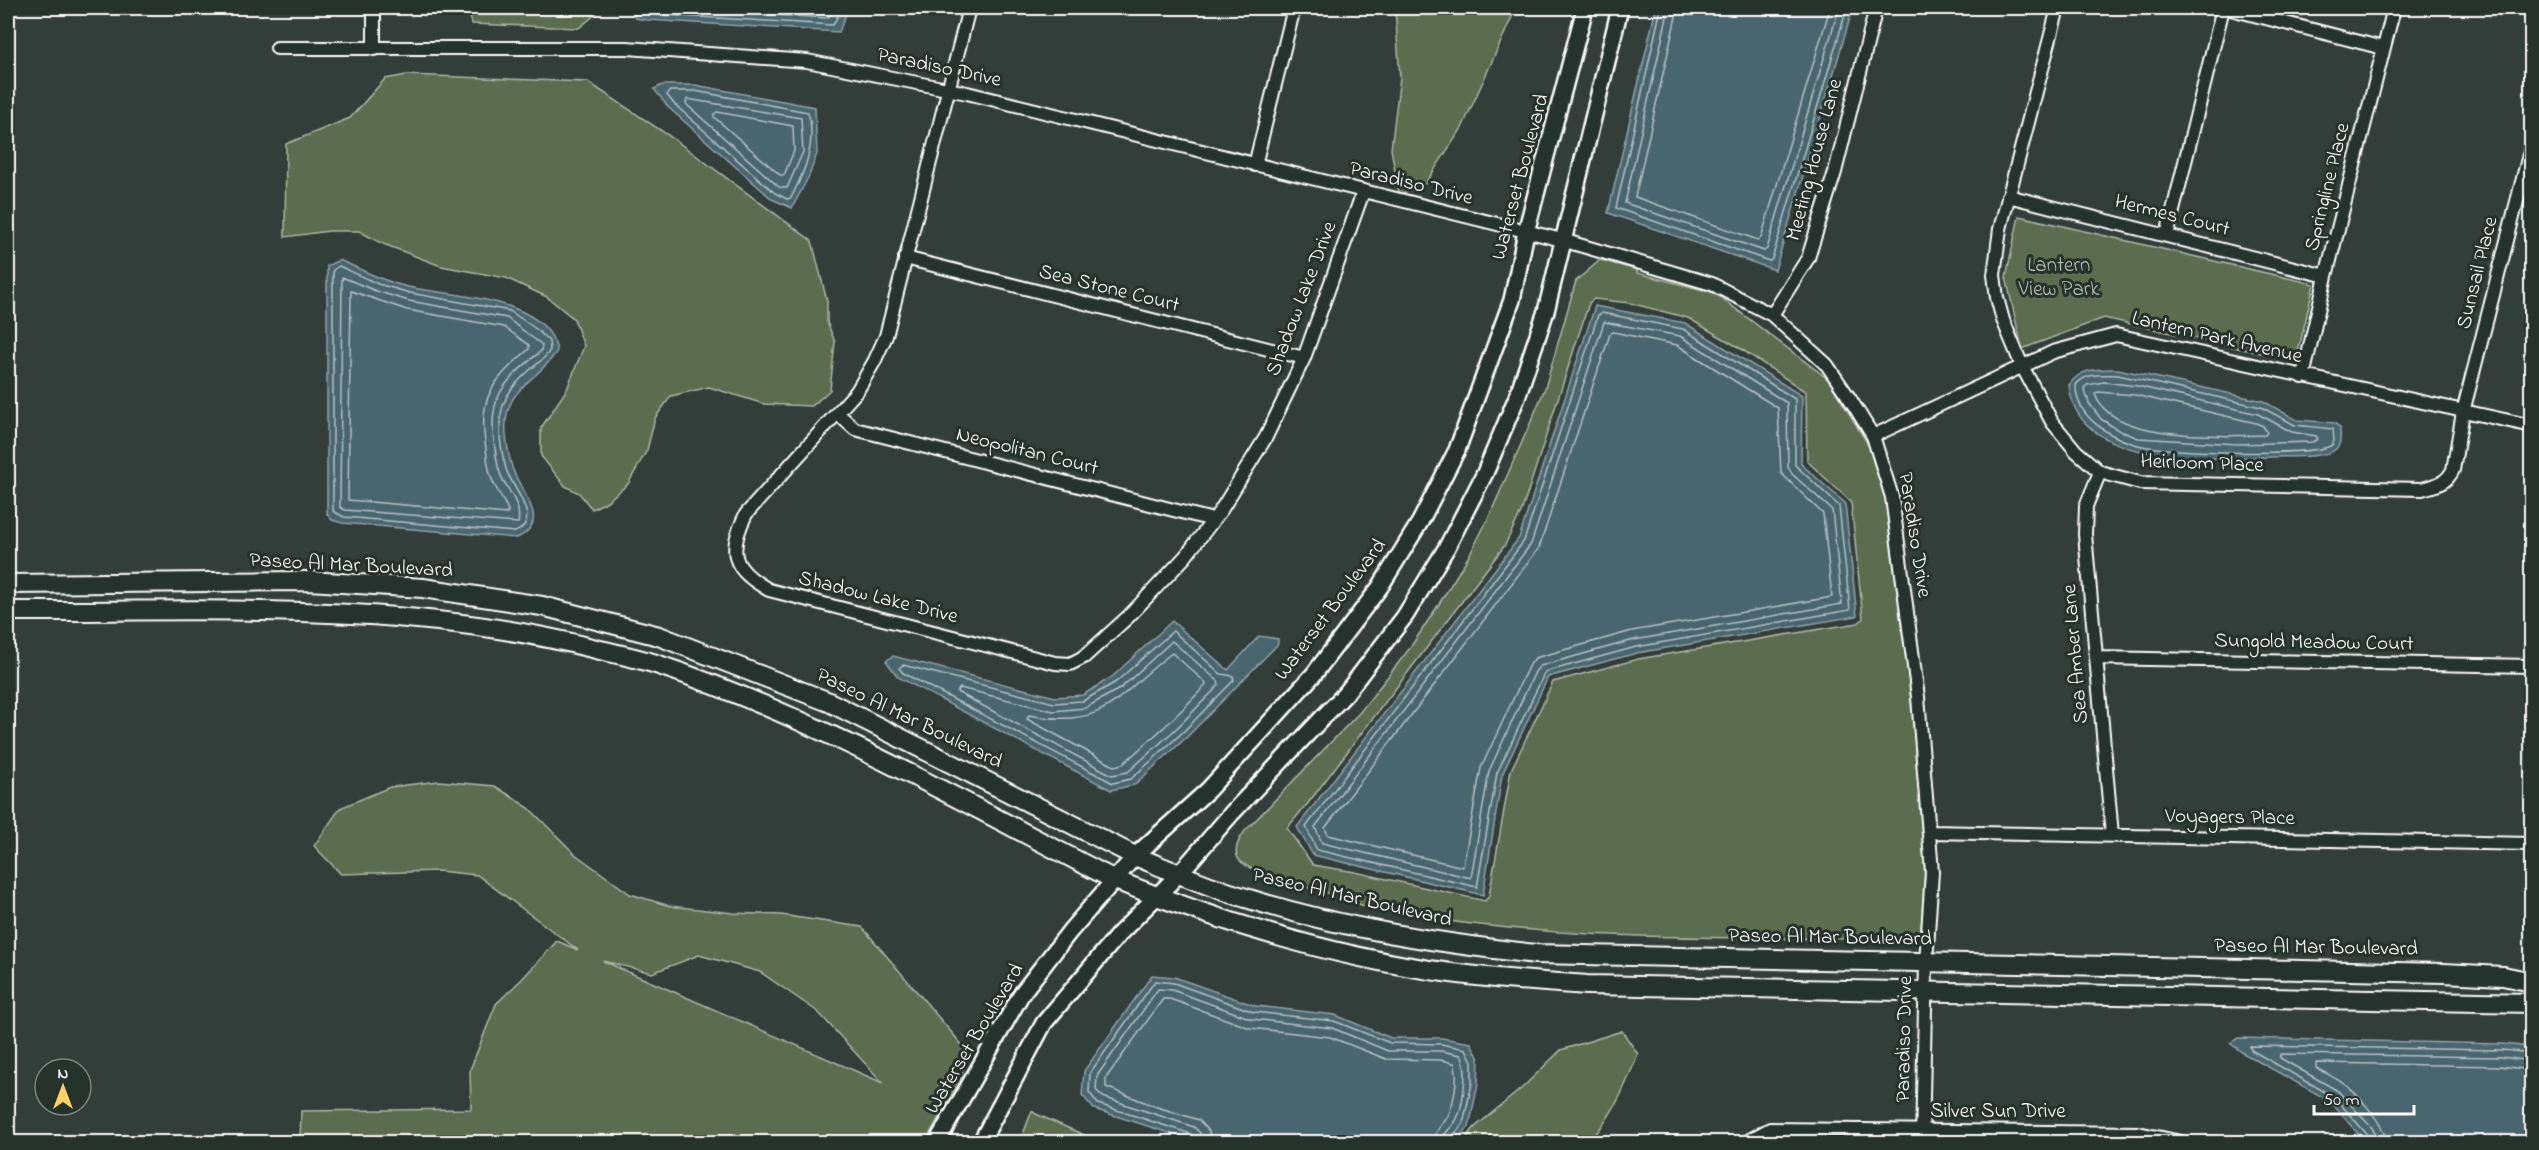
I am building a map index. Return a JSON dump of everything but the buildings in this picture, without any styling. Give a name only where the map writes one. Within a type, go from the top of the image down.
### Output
[{"type":"main road","name":"Paseo Al Mar Boulevard","points":[[8,584],[309,581],[423,588],[542,606],[659,636],[829,702],[1135,856],[1179,874],[1244,898],[1313,917],[1394,935],[1536,954],[2444,973],[2503,976],[2532,982]]},
{"type":"main road","points":[[8,611],[312,611],[420,618],[551,638],[654,663],[771,707],[854,744],[1115,880],[1155,896],[1257,931],[1364,957],[1450,973],[1587,985],[2532,1003]]},
{"type":"street","points":[[374,8],[374,49]]},
{"type":"street","name":"Shadow Lake Drive","points":[[969,8],[886,336],[857,391],[746,514],[737,533],[734,550],[738,566],[749,579],[769,590],[1055,663],[1070,664],[1084,657],[1128,617],[1185,557],[1213,520],[1266,437],[1318,325],[1363,192]]},
{"type":"street","points":[[1255,165],[1294,8]]},
{"type":"street","name":"Waterset Boulevard","points":[[938,1143],[1022,993],[1070,931],[1135,856],[1208,790],[1299,690],[1380,587],[1420,522],[1456,450],[1512,300],[1526,232],[1585,8]]},
{"type":"street","points":[[981,1143],[1044,1023],[1155,896],[1179,874],[1232,813],[1346,693],[1404,616],[1447,547],[1485,473],[1517,397],[1546,311],[1620,8]]},
{"type":"street","name":"Meeting House Lane","points":[[1772,315],[1808,258],[1835,172],[1876,8]]},
{"type":"street","name":"Heirloom Place","points":[[2058,8],[2000,229],[1994,275],[2003,320],[2022,366],[2052,422],[2076,452],[2100,472],[2140,483],[2422,489],[2441,484],[2449,478],[2453,470],[2463,412]]},
{"type":"street","points":[[2167,235],[2225,8],[2383,48]]},
{"type":"street","name":"Springline Place","points":[[2304,377],[2326,276],[2394,8]]},
{"type":"street","name":"Paradiso Drive","points":[[277,48],[627,48],[807,61],[949,89],[1562,240],[1712,284],[1772,315],[1827,365],[1873,436],[1892,497],[1918,697],[1932,872],[1926,963],[1922,1137]]},
{"type":"street","name":"Sunsail Place","points":[[2463,412],[2532,143]]},
{"type":"street","name":"Hermes Court","points":[[2008,196],[2326,276]]},
{"type":"street","name":"Sea Stone Court","points":[[905,258],[1304,358]]},
{"type":"street","name":"Lantern Park Avenue","points":[[1873,436],[2053,352],[2116,335],[2532,426]]},
{"type":"street","name":"Neopolitan Court","points":[[837,413],[855,429],[1213,520]]},
{"type":"street","name":"Sea Amber Lane","points":[[2100,472],[2086,506],[2085,534],[2112,835]]},
{"type":"street","name":"Sungold Meadow Court","points":[[2096,658],[2532,666]]},
{"type":"street","name":"Voyagers Place","points":[[1929,832],[2532,843]]},
{"type":"street","name":"Silver Sun Drive","points":[[1746,1143],[1770,1129],[1922,1137],[2138,1133],[2181,1143]]},
{"type":"green space","points":[[468,8],[599,8],[597,13],[579,28],[472,24]]},
{"type":"green space","points":[[1395,8],[1516,8],[1462,128],[1425,184],[1401,194],[1391,149],[1400,77]]},
{"type":"green space","points":[[407,75],[588,82],[671,137],[812,241],[827,301],[827,322],[835,342],[830,390],[812,406],[764,404],[709,387],[671,396],[655,418],[647,450],[628,484],[606,502],[592,509],[579,493],[565,486],[541,456],[541,428],[567,389],[584,346],[574,319],[547,297],[506,278],[441,266],[381,243],[359,231],[329,231],[285,237],[286,144],[350,118],[385,79]]},
{"type":"green space","name":"Lantern View Park","points":[[2019,216],[2314,284],[2296,361],[2104,318],[2022,349],[2006,277]]},
{"type":"green space","points":[[1600,260],[1637,270],[1637,273],[1711,292],[1720,297],[1828,379],[1869,446],[1885,498],[1911,698],[1925,872],[1921,933],[1897,939],[1699,938],[1567,933],[1501,927],[1366,907],[1334,894],[1264,874],[1242,862],[1237,856],[1237,846],[1245,831],[1360,712],[1410,648],[1470,554],[1488,519],[1545,388],[1576,281]],"holes":[[[1594,299],[1630,303],[1688,318],[1738,347],[1806,392],[1807,461],[1851,502],[1863,619],[1858,623],[1638,659],[1553,682],[1511,770],[1489,896],[1485,901],[1313,865],[1287,828],[1505,545],[1522,510],[1589,303]]]},
{"type":"green space","points":[[439,781],[495,786],[529,808],[575,854],[630,894],[670,906],[733,913],[781,915],[862,927],[968,1052],[961,1078],[925,1142],[300,1142],[301,1111],[471,1109],[470,1070],[496,1004],[557,941],[578,950],[477,875],[438,871],[341,874],[314,846],[340,808],[390,787]],"holes":[[[699,955],[760,972],[818,1012],[883,1083],[603,961],[652,973]]]},
{"type":"green space","points":[[1622,1031],[1638,1054],[1612,1111],[1589,1142],[1463,1142],[1475,1127],[1522,1088],[1561,1050]]},
{"type":"green space","points":[[1032,1111],[1036,1114],[1100,1142],[1020,1142]]},
{"type":"water","points":[[631,8],[848,8],[839,32],[647,20],[635,18]]},
{"type":"water","points":[[1656,8],[1853,8],[1775,270],[1608,213]]},
{"type":"water","points":[[662,85],[695,85],[815,107],[817,154],[809,176],[792,208],[772,199],[669,108],[654,89]]},
{"type":"water","points":[[339,260],[403,286],[474,297],[518,310],[536,320],[550,333],[557,351],[515,396],[509,406],[506,419],[506,439],[512,467],[531,505],[533,514],[533,523],[528,531],[517,538],[342,523],[332,520],[327,514],[327,266]]},
{"type":"water","points":[[1595,306],[1685,323],[1802,396],[1801,464],[1845,503],[1857,616],[1637,653],[1548,677],[1502,775],[1483,895],[1313,855],[1297,827],[1519,538]]},
{"type":"water","points":[[2098,369],[2118,369],[2263,401],[2297,420],[2335,423],[2340,428],[2339,445],[2331,452],[2314,456],[2214,458],[2150,453],[2120,445],[2095,432],[2077,412],[2069,385],[2085,372]]},
{"type":"water","points":[[1172,621],[1228,670],[1259,636],[1278,639],[1278,644],[1187,737],[1134,785],[1111,790],[898,677],[886,661],[893,656],[1055,697],[1083,695],[1112,677]]},
{"type":"water","points":[[1152,975],[1174,977],[1256,1006],[1335,1015],[1391,1038],[1442,1038],[1471,1043],[1479,1059],[1478,1084],[1469,1127],[1454,1142],[1198,1142],[1094,1109],[1082,1095],[1084,1071]]},
{"type":"water","points":[[2238,1038],[2502,1044],[2531,1047],[2531,1142],[2365,1142],[2330,1101],[2243,1053],[2230,1043]]}]
